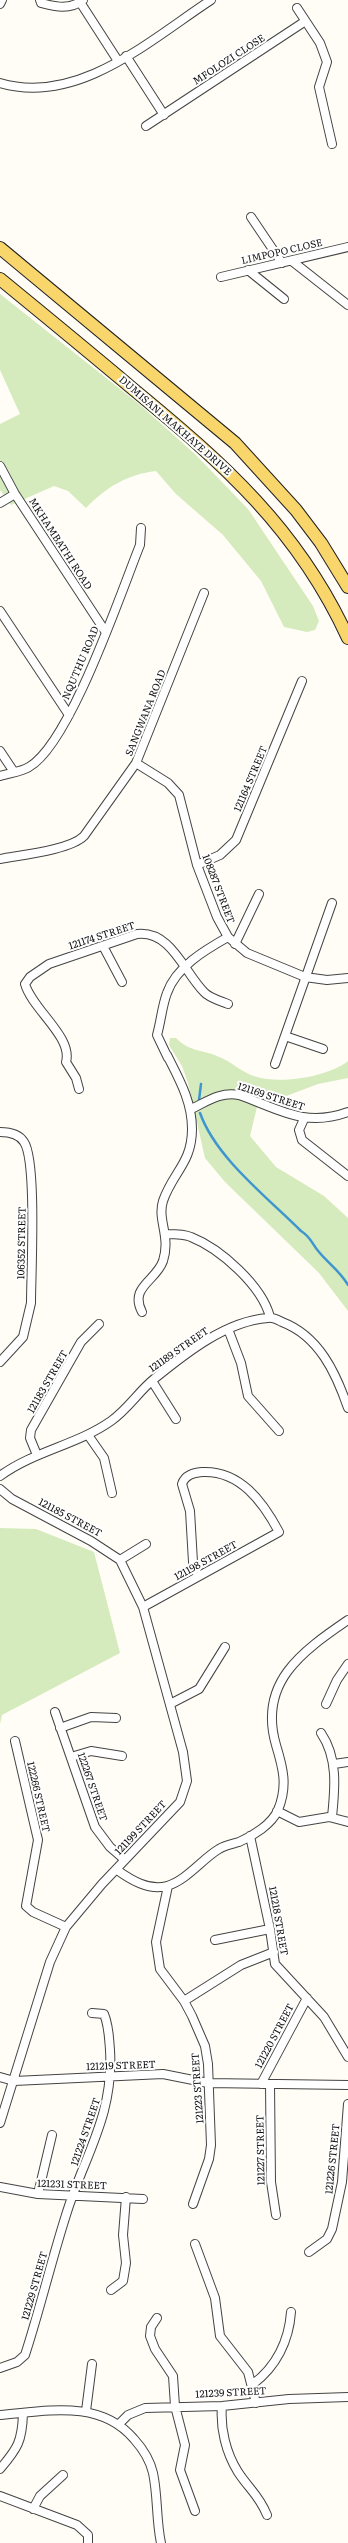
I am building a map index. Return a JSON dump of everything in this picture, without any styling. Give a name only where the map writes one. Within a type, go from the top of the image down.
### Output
[{"type":"main road","points":[[0,248],[235,443],[296,510],[321,543],[348,588]]},
{"type":"main road","name":"DUMISANI MAKHAYE DRIVE","points":[[0,279],[182,429],[238,480],[263,507],[300,555],[348,638]]},
{"type":"street","points":[[0,4],[2,0]]},
{"type":"street","points":[[40,0],[41,3],[65,7],[82,1],[118,61]]},
{"type":"street","points":[[0,83],[28,88],[64,85],[88,77],[126,56],[211,0]]},
{"type":"street","points":[[297,8],[304,22],[323,48],[327,62],[319,87],[332,144]]},
{"type":"street","name":"MFOLOZI CLOSE","points":[[146,126],[304,22]]},
{"type":"street","points":[[126,56],[164,115]]},
{"type":"street","points":[[251,217],[282,263]]},
{"type":"street","name":"LIMPOPO CLOSE","points":[[221,277],[348,247]]},
{"type":"street","points":[[292,261],[348,305]]},
{"type":"street","points":[[248,270],[284,299]]},
{"type":"street","name":"MKHAMBATHI ROAD","points":[[0,466],[15,494],[105,631]]},
{"type":"street","points":[[0,504],[15,494]]},
{"type":"street","name":"NQUTHU ROAD","points":[[0,776],[29,768],[44,754],[69,715],[140,545],[141,528]]},
{"type":"street","name":"SANGWANA ROAD","points":[[0,859],[59,847],[82,839],[136,763],[204,593]]},
{"type":"street","points":[[0,611],[69,715]]},
{"type":"street","name":"121164 STREET","points":[[196,865],[220,855],[236,840],[302,680]]},
{"type":"street","points":[[0,751],[14,772]]},
{"type":"street","name":"108287 STREET","points":[[136,763],[176,790],[196,865],[217,917],[228,937],[247,953],[305,977],[327,980],[348,978]]},
{"type":"street","points":[[235,944],[259,894]]},
{"type":"street","points":[[275,1064],[332,904]]},
{"type":"street","name":"121174 STREET","points":[[79,1089],[76,1078],[66,1062],[68,1056],[60,1036],[34,1004],[25,984],[27,980],[49,964],[137,934],[148,933],[178,955],[184,967]]},
{"type":"street","points":[[173,1068],[157,1035],[167,992],[184,967],[208,949],[228,937]]},
{"type":"street","points":[[103,946],[122,982]]},
{"type":"street","points":[[184,967],[206,994],[228,1004]]},
{"type":"street","points":[[285,1036],[323,1048]]},
{"type":"street","points":[[142,1312],[138,1303],[138,1295],[162,1263],[166,1249],[167,1234],[162,1209],[167,1193],[189,1156],[192,1129],[191,1109],[167,1055]]},
{"type":"street","name":"121169 STREET","points":[[191,1109],[218,1096],[234,1094],[304,1118],[327,1119],[348,1112]]},
{"type":"street","points":[[304,1118],[299,1130],[302,1140],[348,1176]]},
{"type":"street","name":"106352 STREET","points":[[0,1132],[18,1136],[27,1146],[32,1198],[31,1303],[28,1320],[23,1337],[0,1362]]},
{"type":"street","points":[[167,1234],[191,1237],[232,1265],[258,1292],[270,1318],[302,1332],[318,1348],[340,1384],[348,1408]]},
{"type":"street","name":"121189 STREET","points":[[0,1476],[15,1465],[88,1435],[112,1420],[152,1381],[210,1339],[242,1323],[270,1318]]},
{"type":"street","name":"121183 STREET","points":[[37,1455],[30,1438],[32,1430],[81,1342],[99,1324]]},
{"type":"street","points":[[228,1329],[241,1364],[248,1396],[279,1431]]},
{"type":"street","points":[[152,1381],[176,1419]]},
{"type":"street","points":[[88,1435],[104,1458],[112,1493]]},
{"type":"street","name":"121198 STREET","points":[[143,1606],[279,1532],[258,1498],[237,1481],[216,1473],[199,1472],[187,1477],[182,1487],[190,1511],[193,1562],[198,1576]]},
{"type":"street","name":"121185 STREET","points":[[0,1490],[8,1497],[91,1541],[120,1560]]},
{"type":"street","points":[[120,1560],[146,1544]]},
{"type":"street","name":"121199 STREET","points":[[0,2123],[52,1956],[66,1927],[180,1802],[184,1792],[187,1772],[143,1606],[120,1560]]},
{"type":"street","points":[[117,1870],[143,1884],[168,1886],[180,1879],[220,1848],[250,1836],[270,1821],[277,1811],[283,1793],[285,1773],[270,1718],[276,1690],[292,1665],[306,1652],[348,1620]]},
{"type":"street","points":[[170,1704],[199,1689],[224,1647]]},
{"type":"street","points":[[326,1704],[337,1680],[348,1664]]},
{"type":"street","name":"122267 STREET","points":[[55,1712],[95,1827],[110,1847],[126,1860]]},
{"type":"street","points":[[60,1728],[91,1717],[116,1718]]},
{"type":"street","points":[[321,1732],[330,1748],[334,1764],[332,1817]]},
{"type":"street","name":"122266 STREET","points":[[15,1741],[38,1840],[26,1906],[33,1912],[66,1927]]},
{"type":"street","points":[[71,1757],[91,1751],[122,1756]]},
{"type":"street","points":[[334,1764],[348,1762]]},
{"type":"street","points":[[277,1811],[299,1822],[332,1817],[348,1822]]},
{"type":"street","name":"121218 STREET","points":[[250,1836],[270,1929],[275,1964],[324,2017],[348,2057]]},
{"type":"street","name":"121223 STREET","points":[[168,1886],[158,1927],[156,1950],[163,1976],[184,2001],[205,2046],[208,2083],[211,2135],[209,2159],[193,2204]]},
{"type":"street","points":[[215,1940],[270,1929]]},
{"type":"street","points":[[184,2001],[241,1965],[274,1952]]},
{"type":"street","name":"121220 STREET","points":[[261,2084],[307,1998]]},
{"type":"street","name":"121224 STREET","points":[[73,2196],[103,2117],[111,2075],[107,2020],[101,2013],[92,2013]]},
{"type":"street","name":"121219 STREET","points":[[0,2078],[14,2080],[163,2074],[208,2083],[348,2085]]},
{"type":"street","name":"121227 STREET","points":[[270,2084],[270,2182],[276,2215]]},
{"type":"street","name":"121226 STREET","points":[[309,2252],[328,2239],[332,2229],[342,2182],[348,2104]]},
{"type":"street","points":[[38,2194],[52,2135]]},
{"type":"street","name":"121231 STREET","points":[[0,2187],[38,2194],[143,2199]]},
{"type":"street","name":"121229 STREET","points":[[0,2368],[17,2362],[24,2355],[73,2196]]},
{"type":"street","points":[[111,2290],[123,2281],[126,2272],[123,2235],[126,2198]]},
{"type":"street","points":[[195,2244],[215,2298],[220,2336],[226,2347],[245,2368],[253,2384],[256,2403]]},
{"type":"street","points":[[253,2384],[276,2362],[288,2330],[291,2312]]},
{"type":"street","points":[[157,2318],[151,2327],[150,2336],[155,2349],[173,2376],[175,2406],[185,2445],[181,2476],[195,2511]]},
{"type":"street","points":[[86,2411],[92,2364]]},
{"type":"street","name":"121239 STREET","points":[[119,2424],[139,2410],[175,2406],[222,2406],[289,2399],[348,2398]]},
{"type":"street","points":[[222,2406],[223,2432],[235,2466],[257,2494],[268,2515]]},
{"type":"street","points":[[0,2415],[86,2411],[119,2424],[140,2445],[150,2463],[156,2489],[160,2543]]},
{"type":"street","points":[[0,2469],[13,2455],[21,2441],[23,2414]]},
{"type":"street","points":[[33,2509],[40,2496],[63,2475]]},
{"type":"street","points":[[0,2496],[84,2530],[88,2543]]},
{"type":"green space","points":[[0,294],[139,404],[196,455],[248,509],[313,606],[319,621],[315,630],[307,632],[284,627],[261,581],[223,535],[176,494],[156,471],[136,475],[118,483],[101,494],[86,508],[68,491],[54,486],[11,505],[0,490],[0,424],[20,414],[0,370]]},
{"type":"green space","points":[[170,1038],[176,1038],[186,1046],[222,1058],[241,1070],[257,1077],[267,1079],[279,1080],[304,1078],[329,1071],[348,1061],[348,1078],[318,1084],[257,1107],[250,1136],[276,1167],[324,1196],[348,1218],[348,1311],[319,1273],[225,1182],[205,1158],[188,1083],[182,1066],[169,1045]]},
{"type":"green space","points":[[0,1528],[36,1529],[94,1552],[120,1653],[2,1715],[0,1724]]},
{"type":"waterway","points":[[199,1100],[201,1084]]},
{"type":"waterway","points":[[200,1113],[208,1130],[230,1161],[258,1191],[309,1238],[319,1252],[348,1285]]}]
